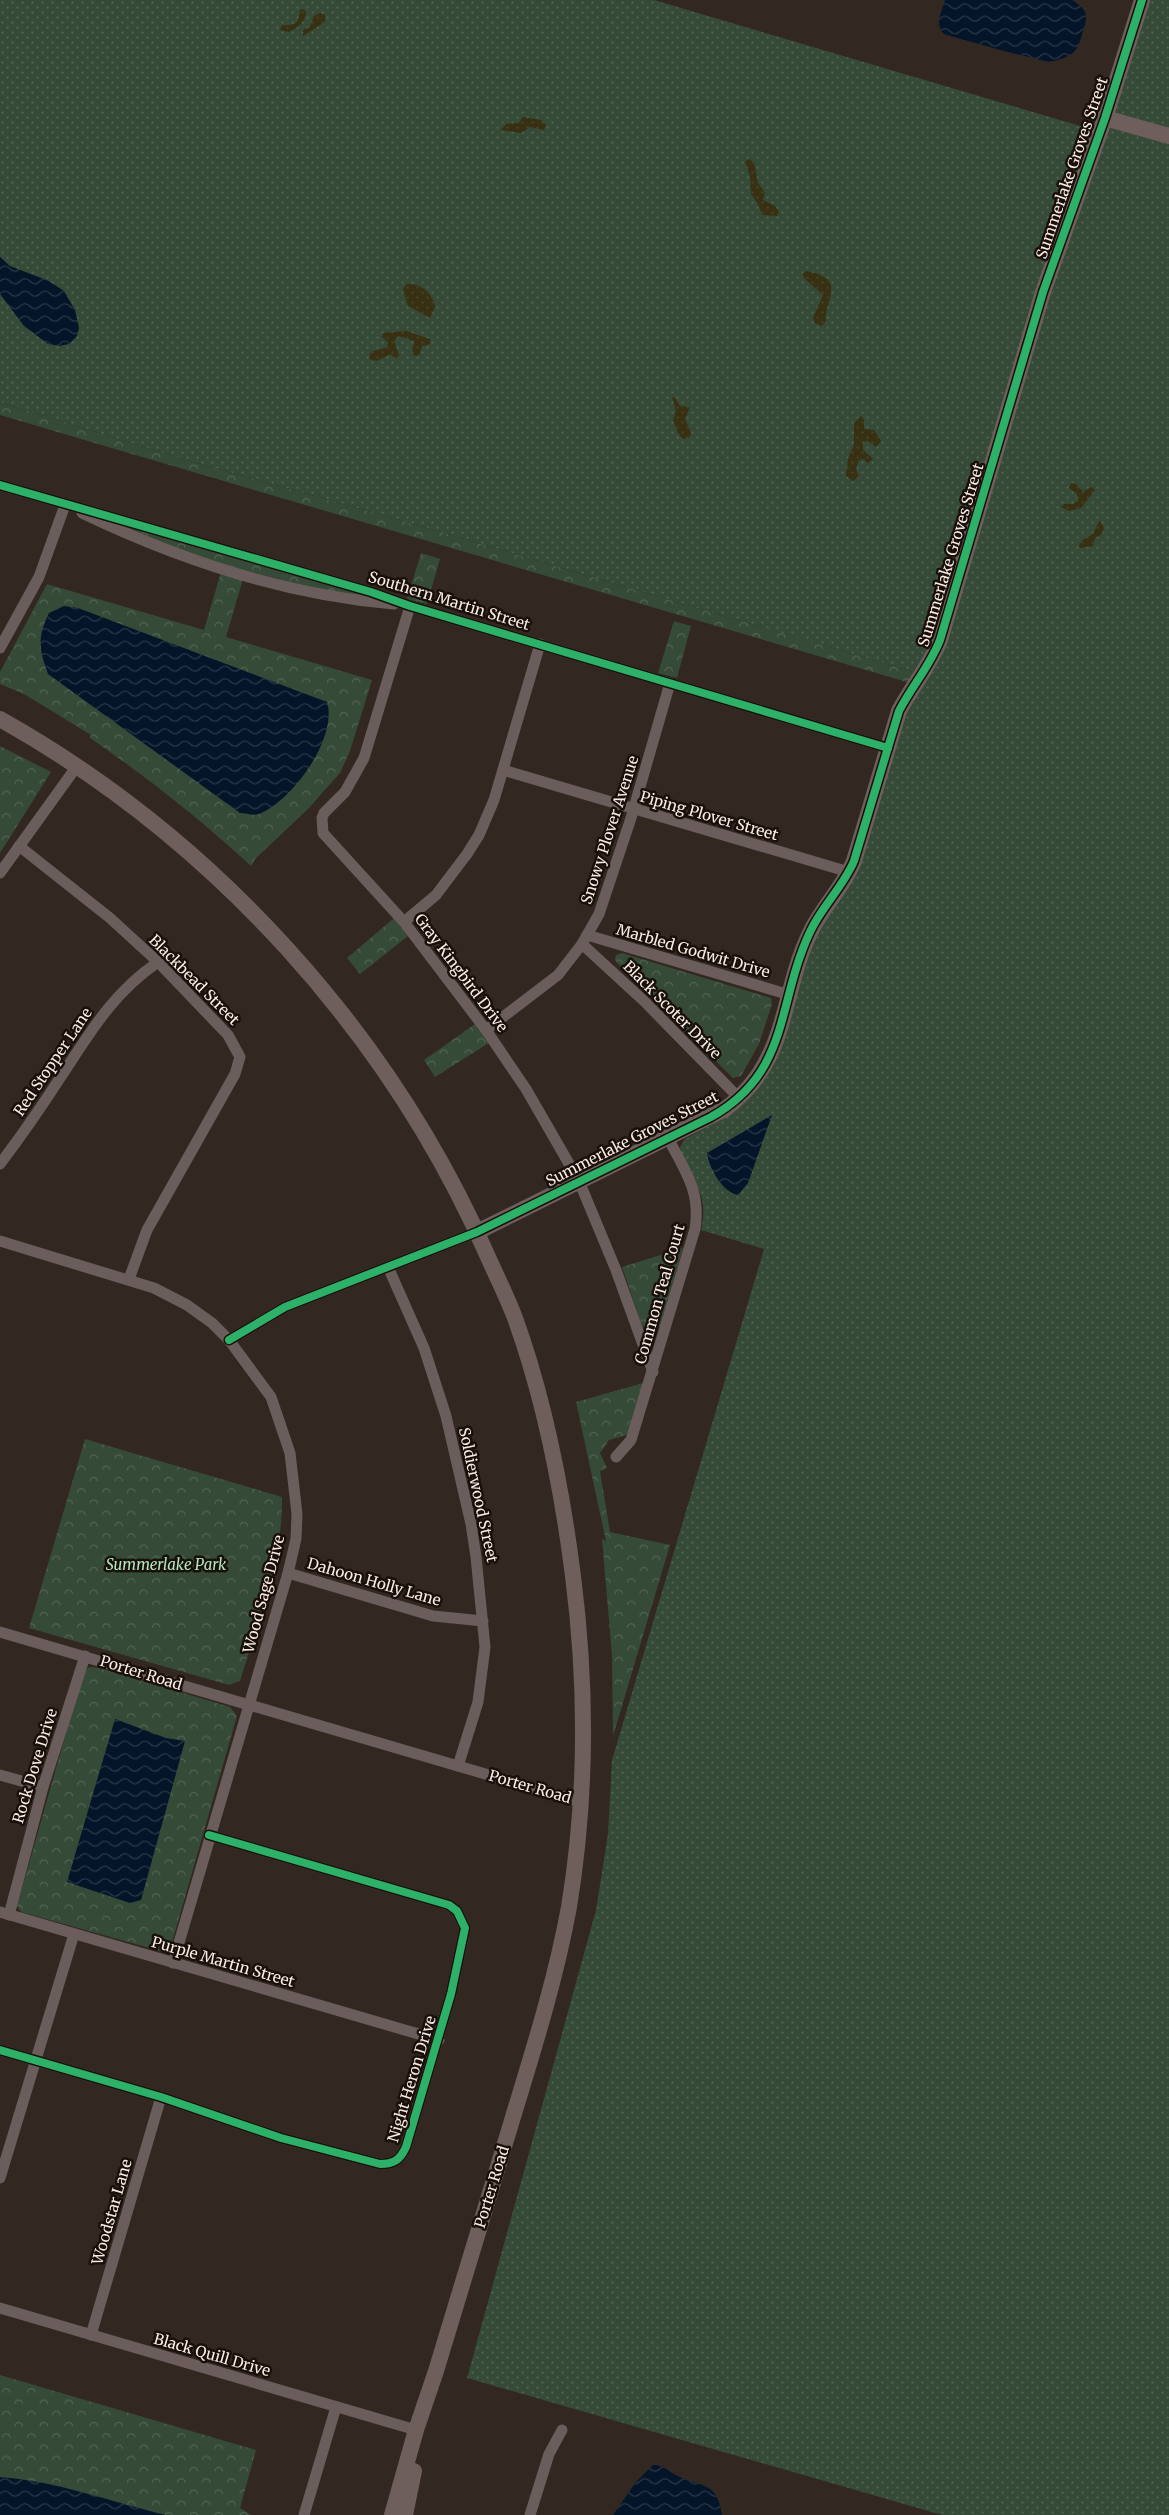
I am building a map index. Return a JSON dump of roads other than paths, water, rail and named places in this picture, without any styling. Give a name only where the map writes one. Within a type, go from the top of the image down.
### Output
[{"type":"main road","name":"Summerlake Groves Street","points":[[477,1232],[725,1109],[752,1085],[768,1063],[810,932],[849,872],[899,711],[911,689],[930,663],[940,640],[1049,274],[1105,118],[1142,0]]},
{"type":"main road","points":[[1105,118],[1169,136]]},
{"type":"main road","points":[[0,719],[77,766],[138,811],[244,904],[300,965],[370,1050],[418,1121],[477,1232],[514,1316],[555,1461],[567,1527],[580,1632],[584,1716],[581,1802]]},
{"type":"main road","name":"Porter Road","points":[[392,2515],[416,2430],[436,2371],[545,2013],[569,1908],[581,1802]]},
{"type":"main road","name":"Porter Road","points":[[405,2515],[436,2371]]},
{"type":"street","name":"Southern Martin Street","points":[[0,485],[65,505],[115,516],[888,748]]},
{"type":"street","name":"Southern Martin Street","points":[[65,505],[137,540],[242,575],[329,596],[410,606]]},
{"type":"street","points":[[0,648],[39,576],[65,505]]},
{"type":"street","name":"Gray Kingbird Drive","points":[[410,606],[364,758],[345,792],[322,818],[323,833],[404,922],[486,1030],[526,1089],[579,1181],[616,1270],[653,1372]]},
{"type":"street","points":[[404,922],[436,895],[468,854],[487,818],[540,644]]},
{"type":"street","name":"Snowy Plover Avenue","points":[[486,1030],[541,990],[570,961],[585,940],[607,898],[670,683]]},
{"type":"street","points":[[0,872],[77,766]]},
{"type":"street","name":"Piping Plover Street","points":[[503,770],[849,872]]},
{"type":"street","name":"Blackbead Street","points":[[19,846],[110,918],[158,962],[228,1035],[240,1057],[236,1074],[147,1230],[129,1280]]},
{"type":"street","name":"Marbled Godwit Drive","points":[[585,940],[790,995]]},
{"type":"street","name":"Black Scoter Drive","points":[[585,940],[739,1098]]},
{"type":"street","name":"Red Stopper Lane","points":[[0,1164],[62,1075],[88,1032],[126,988],[158,962]]},
{"type":"street","name":"Common Teal Court","points":[[616,1457],[631,1440],[653,1372],[698,1213],[694,1190],[668,1138]]},
{"type":"street","name":"Summerlake Groves Street","points":[[229,1340],[285,1307],[477,1232]]},
{"type":"street","name":"Wood Sage Drive","points":[[0,1241],[129,1280],[187,1305],[212,1323],[229,1340],[271,1397],[290,1453],[297,1514],[296,1539],[288,1573],[173,1963]]},
{"type":"street","name":"Soldierwood Street","points":[[388,1267],[424,1348],[446,1416],[471,1524],[485,1647],[478,1702],[458,1766]]},
{"type":"street","name":"Dahoon Holly Lane","points":[[288,1573],[433,1616],[483,1621]]},
{"type":"street","name":"Porter Road","points":[[0,1632],[581,1802]]},
{"type":"street","name":"Rock Dove Drive","points":[[5,1913],[85,1656]]},
{"type":"street","points":[[0,1774],[44,1787]]},
{"type":"street","name":"Night Heron Drive","points":[[0,2050],[162,2097],[281,2138],[380,2164],[398,2161],[406,2148],[451,1994],[465,1928],[457,1911],[449,1905],[210,1835]]},
{"type":"street","name":"Purple Martin Street","points":[[5,1913],[438,2040]]},
{"type":"street","points":[[0,2178],[74,1934]]},
{"type":"street","name":"Woodstar Lane","points":[[91,2335],[162,2097]]},
{"type":"street","name":"Black Quill Drive","points":[[0,2308],[416,2430]]},
{"type":"street","points":[[304,2515],[336,2407]]},
{"type":"street","points":[[530,2515],[549,2454],[562,2430]]},
{"type":"water","points":[[945,0],[1072,0],[1084,10],[1086,20],[1080,42],[1074,52],[1060,60],[1045,61],[944,34],[939,22]]},
{"type":"water","points":[[0,257],[10,266],[49,281],[64,291],[75,310],[79,328],[77,336],[69,344],[59,346],[48,344],[24,326],[0,294]]},
{"type":"water","points":[[64,606],[78,608],[327,702],[329,717],[326,733],[310,767],[285,796],[272,807],[257,815],[240,813],[48,674],[41,650],[41,637],[49,613]]},
{"type":"water","points":[[772,1115],[748,1183],[738,1195],[732,1193],[713,1172],[707,1153]]},
{"type":"water","points":[[115,1719],[166,1738],[185,1741],[141,1900],[130,1903],[67,1882]]},
{"type":"water","points":[[653,2465],[664,2467],[675,2474],[707,2487],[716,2496],[722,2515],[613,2515],[636,2482]]},
{"type":"water","points":[[0,2477],[63,2487],[166,2515],[0,2515]]},
{"type":"park label","name":"Summerlake Park","points":[[166,1565]]}]
